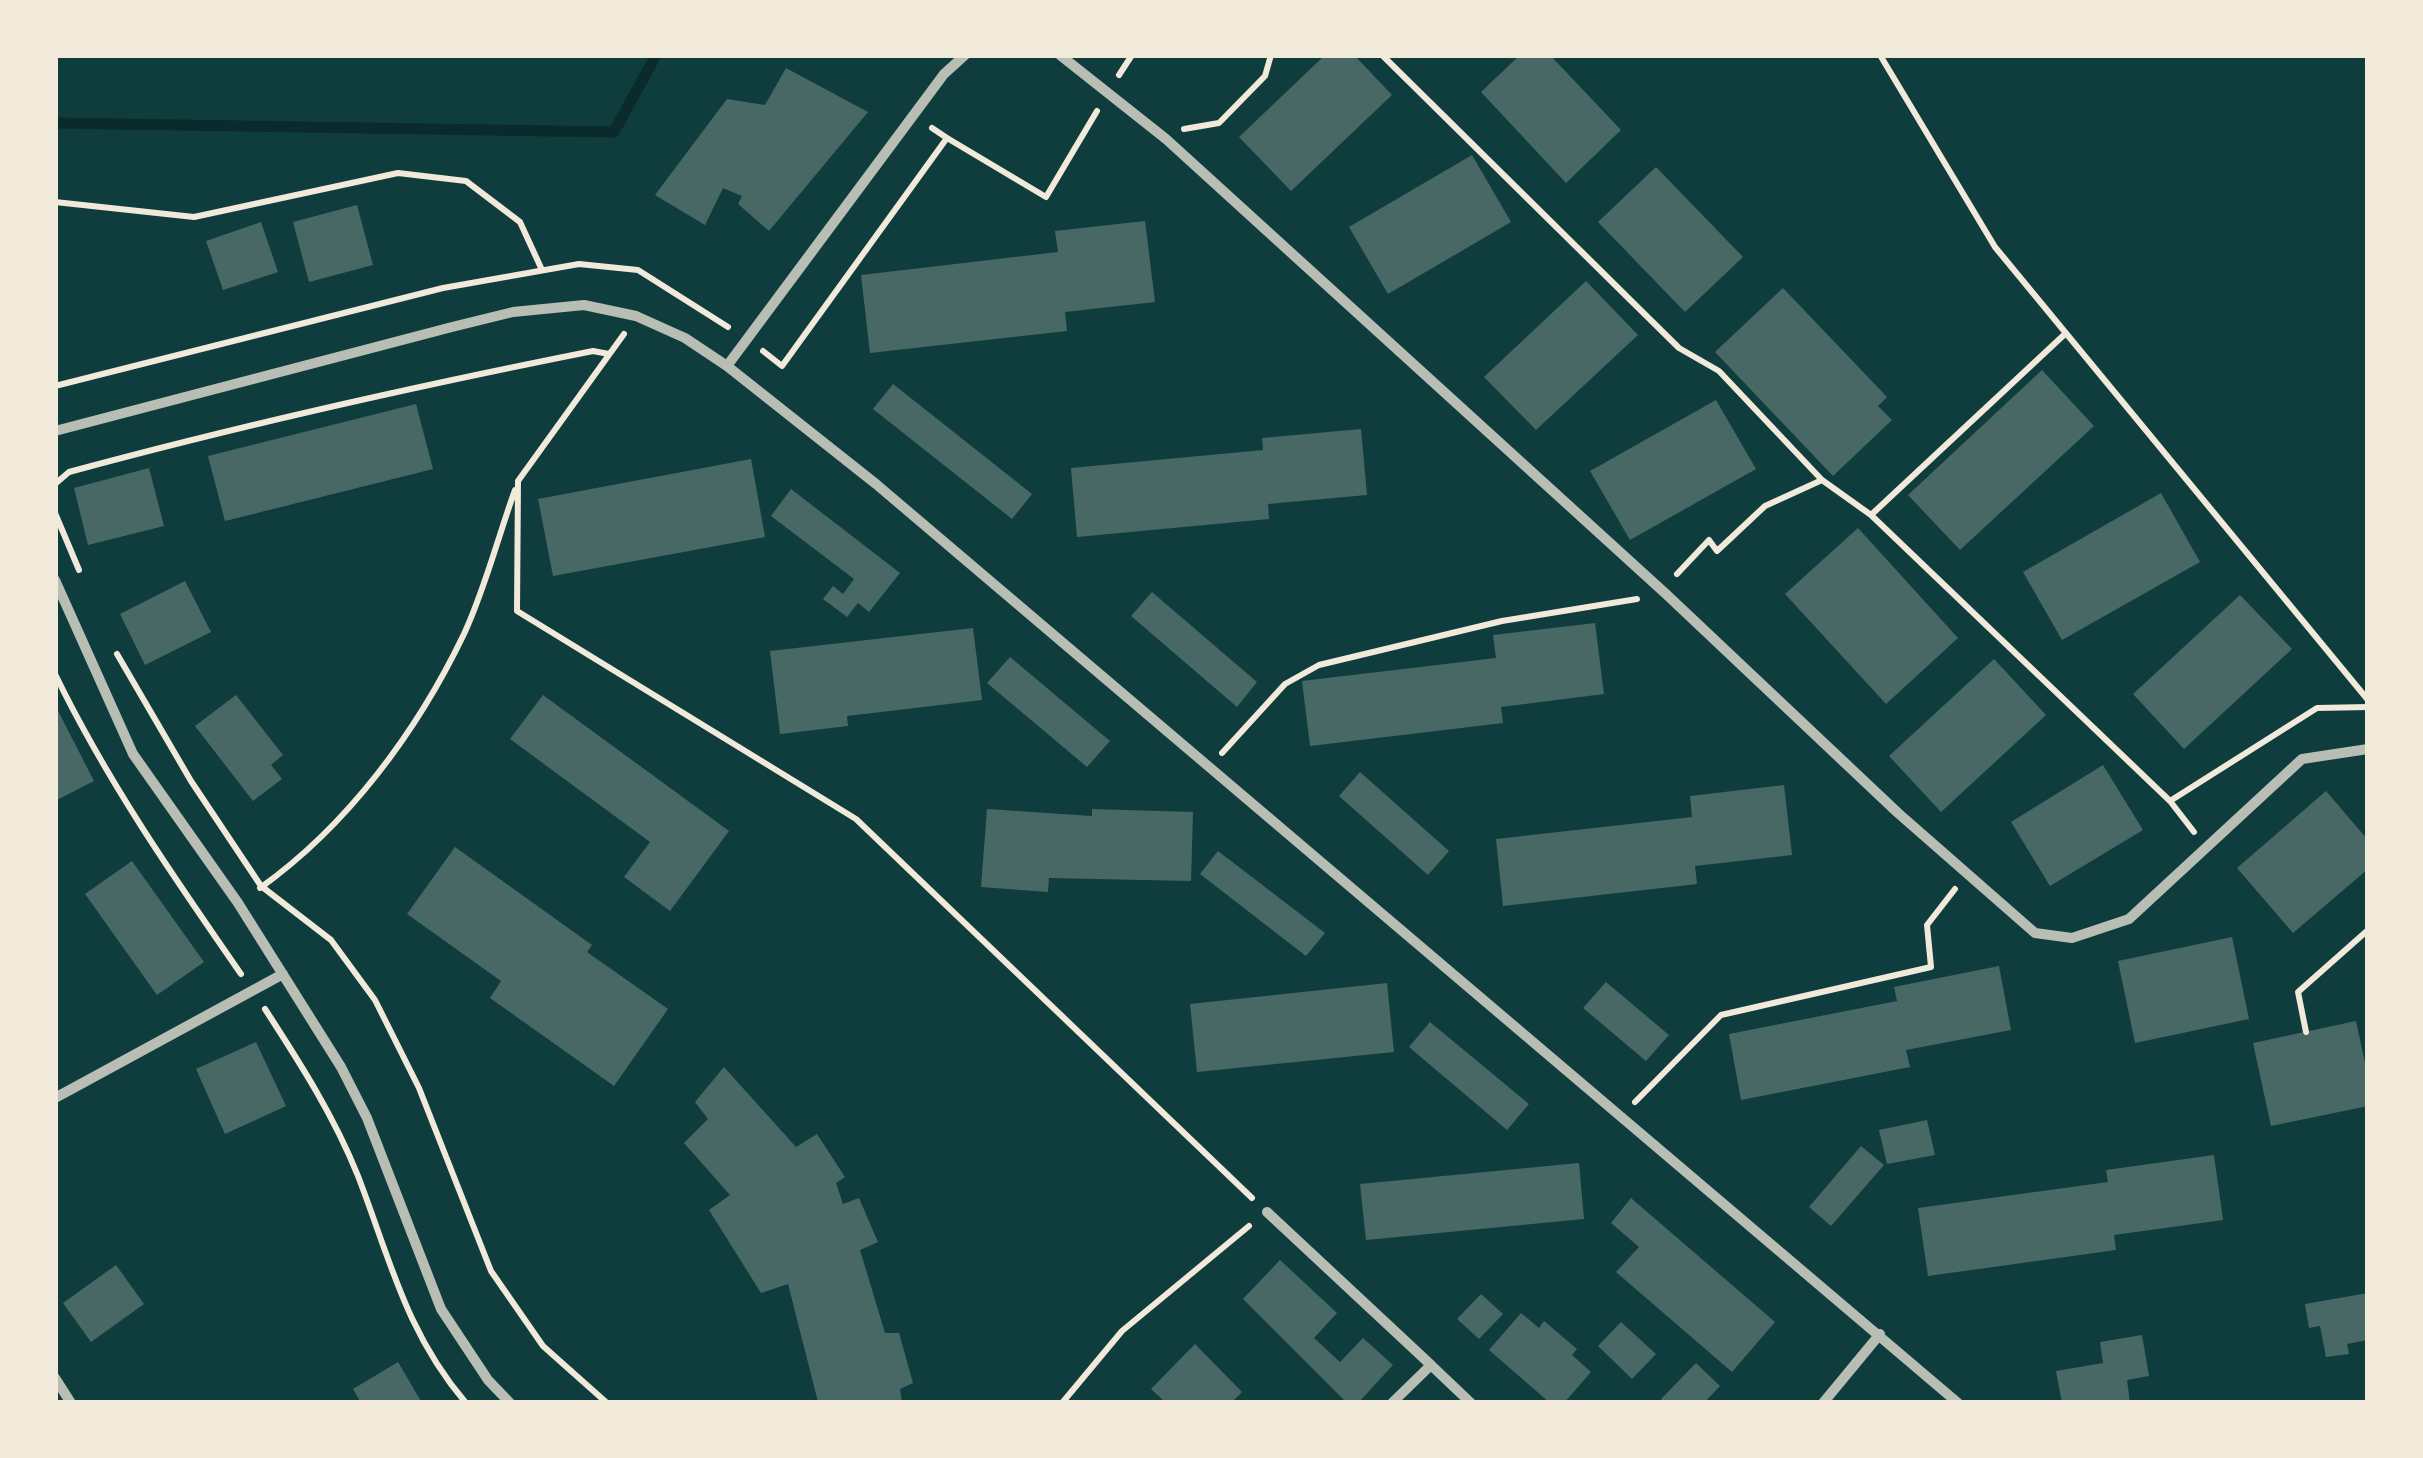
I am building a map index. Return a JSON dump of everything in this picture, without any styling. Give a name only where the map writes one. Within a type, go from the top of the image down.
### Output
[{"type":"street","points":[[727,366],[944,74],[965,55]]},
{"type":"street","points":[[1060,55],[1109,90],[1166,139],[1666,594],[1898,813],[2036,933],[2072,938],[2129,919],[2302,758],[2368,749]]},
{"type":"street","points":[[55,431],[281,368],[513,312],[584,305],[636,316],[685,338],[727,366],[876,484],[1958,1403]]},
{"type":"street","points":[[55,580],[133,754],[238,903],[367,1118],[440,1309],[488,1380],[510,1403]]},
{"type":"street","points":[[55,1098],[283,974]]},
{"type":"street","points":[[1266,1212],[1470,1403]]},
{"type":"street","points":[[1823,1403],[1880,1334]]},
{"type":"street","points":[[1392,1403],[1431,1365]]},
{"type":"street","points":[[55,1378],[72,1403]]},
{"type":"path","points":[[1166,139],[1191,126],[1219,123],[1265,76],[1271,55]]},
{"type":"path","points":[[1382,55],[1679,348],[1719,371],[1822,480],[1871,515],[2170,801],[2208,848]]},
{"type":"path","points":[[1880,55],[1995,247],[2368,704]]},
{"type":"path","points":[[947,138],[1046,197],[1109,90]]},
{"type":"path","points":[[55,202],[194,216],[398,173],[466,182],[520,222],[542,270]]},
{"type":"path","points":[[238,903],[304,857],[394,754],[464,634],[518,481],[636,316]]},
{"type":"path","points":[[1871,515],[2066,334]]},
{"type":"path","points":[[55,484],[69,472],[196,437],[448,380],[594,351],[609,354]]},
{"type":"path","points":[[1686,560],[1709,540],[1717,551],[1765,506],[1822,480]]},
{"type":"path","points":[[518,481],[517,612],[856,819],[1266,1212],[1122,1331],[1062,1403]]},
{"type":"path","points":[[55,513],[84,583]]},
{"type":"path","points":[[1208,769],[1285,684],[1319,664],[1502,621],[1666,594]]},
{"type":"path","points":[[116,652],[191,781],[262,886],[332,940],[375,1000],[419,1088],[490,1272],[543,1346],[607,1403]]},
{"type":"path","points":[[55,674],[94,754],[138,825],[316,1087],[340,1139],[410,1323],[466,1403]]},
{"type":"path","points":[[2170,801],[2318,708],[2368,704]]},
{"type":"path","points":[[1620,1118],[1720,1015],[1931,968],[1927,925],[1969,872]]},
{"type":"path","points":[[2306,1032],[2298,992],[2368,930]]},
{"type":"building","points":[[1325,55],[1354,55],[1392,95],[1291,191],[1239,137]]},
{"type":"building","points":[[1520,55],[1550,55],[1621,130],[1566,183],[1481,92]]},
{"type":"building","points":[[786,68],[868,112],[769,231],[738,204],[742,196],[723,188],[705,225],[655,195],[727,99],[765,105]]},
{"type":"building","points":[[1472,155],[1511,222],[1388,294],[1349,227]]},
{"type":"building","points":[[1656,167],[1743,257],[1685,312],[1598,222]]},
{"type":"building","points":[[357,205],[373,265],[309,282],[293,222]]},
{"type":"building","points":[[1145,221],[1155,302],[1065,312],[1067,331],[870,353],[861,275],[1058,252],[1055,231]]},
{"type":"building","points":[[261,222],[278,272],[223,290],[206,241]]},
{"type":"building","points":[[1586,281],[1638,335],[1536,430],[1484,377]]},
{"type":"building","points":[[1783,288],[1887,397],[1878,406],[1892,420],[1833,476],[1715,352]]},
{"type":"building","points":[[2042,370],[2094,426],[1960,550],[1908,495]]},
{"type":"building","points":[[893,384],[1032,494],[1012,519],[873,409]]},
{"type":"building","points":[[1716,400],[1756,469],[1630,540],[1590,471]]},
{"type":"building","points":[[416,404],[433,469],[225,521],[208,456]]},
{"type":"building","points":[[1361,429],[1367,495],[1268,504],[1269,519],[1077,537],[1071,468],[1263,450],[1262,438]]},
{"type":"building","points":[[751,459],[765,537],[553,576],[538,499]]},
{"type":"building","points":[[149,468],[164,526],[88,545],[74,488]]},
{"type":"building","points":[[791,489],[900,573],[869,612],[858,603],[847,617],[823,599],[833,586],[843,594],[854,579],[771,516]]},
{"type":"building","points":[[2161,493],[2200,562],[2062,640],[2023,572]]},
{"type":"building","points":[[1858,528],[1958,638],[1886,704],[1785,594]]},
{"type":"building","points":[[185,581],[211,632],[145,665],[120,614]]},
{"type":"building","points":[[1152,592],[1257,682],[1237,707],[1131,616]]},
{"type":"building","points":[[2240,595],[2292,649],[2184,749],[2133,694]]},
{"type":"building","points":[[1595,623],[1604,694],[1501,707],[1503,723],[1310,746],[1302,681],[1496,658],[1493,635]]},
{"type":"building","points":[[973,628],[982,700],[847,716],[848,726],[780,734],[770,651]]},
{"type":"building","points":[[1010,657],[1110,741],[1087,767],[987,683]]},
{"type":"building","points":[[1994,659],[2046,715],[1941,812],[1889,756]]},
{"type":"building","points":[[236,695],[283,755],[271,765],[282,779],[253,801],[195,726]]},
{"type":"building","points":[[543,695],[729,831],[670,911],[624,877],[650,842],[510,739]]},
{"type":"building","points":[[55,705],[94,781],[55,801]]},
{"type":"building","points":[[2103,765],[2143,830],[2050,886],[2011,822]]},
{"type":"building","points":[[1360,772],[1449,851],[1428,875],[1339,796]]},
{"type":"building","points":[[1784,785],[1792,855],[1695,866],[1697,884],[1503,906],[1496,839],[1692,817],[1690,796]]},
{"type":"building","points":[[2326,791],[2368,840],[2368,869],[2293,933],[2237,868]]},
{"type":"building","points":[[987,809],[1092,816],[1092,809],[1193,812],[1191,881],[1049,878],[1048,892],[981,887]]},
{"type":"building","points":[[455,847],[592,945],[587,952],[668,1009],[614,1086],[490,998],[501,981],[407,914]]},
{"type":"building","points":[[1218,851],[1325,933],[1306,956],[1200,874]]},
{"type":"building","points":[[132,861],[204,962],[157,995],[85,894]]},
{"type":"building","points":[[2232,937],[2249,1019],[2135,1043],[2118,961]]},
{"type":"building","points":[[1999,966],[2011,1030],[1906,1050],[1910,1067],[1741,1100],[1729,1034],[1897,1001],[1894,987]]},
{"type":"building","points":[[1606,982],[1669,1035],[1646,1061],[1583,1008]]},
{"type":"building","points":[[1387,983],[1394,1052],[1197,1072],[1190,1004]]},
{"type":"building","points":[[2356,1021],[2368,1077],[2368,1106],[2271,1126],[2253,1043]]},
{"type":"building","points":[[1430,1022],[1529,1104],[1507,1130],[1409,1047]]},
{"type":"building","points":[[256,1042],[286,1106],[225,1134],[196,1069]]},
{"type":"building","points":[[724,1067],[796,1147],[817,1134],[845,1177],[836,1183],[843,1204],[859,1198],[878,1242],[860,1250],[885,1333],[899,1333],[913,1383],[900,1389],[902,1403],[818,1402],[788,1284],[761,1293],[709,1210],[730,1195],[684,1143],[708,1119],[695,1102]]},
{"type":"building","points":[[1927,1120],[1935,1155],[1887,1164],[1879,1130]]},
{"type":"building","points":[[1861,1146],[1884,1165],[1831,1226],[1809,1207]]},
{"type":"building","points":[[2214,1155],[2223,1220],[2114,1235],[2116,1250],[1928,1276],[1918,1208],[2108,1182],[2106,1170]]},
{"type":"building","points":[[1579,1163],[1584,1219],[1366,1240],[1360,1184]]},
{"type":"building","points":[[1631,1198],[1775,1322],[1732,1372],[1616,1272],[1639,1247],[1611,1223]]},
{"type":"building","points":[[1280,1260],[1337,1313],[1314,1338],[1340,1362],[1363,1338],[1393,1365],[1358,1403],[1347,1403],[1243,1299]]},
{"type":"building","points":[[116,1265],[144,1304],[91,1342],[63,1303]]},
{"type":"building","points":[[2368,1293],[2368,1340],[2347,1344],[2349,1354],[2326,1357],[2320,1326],[2309,1328],[2305,1304]]},
{"type":"building","points":[[1481,1294],[1503,1314],[1479,1339],[1457,1319]]},
{"type":"building","points":[[1521,1313],[1539,1328],[1544,1321],[1577,1349],[1572,1355],[1591,1372],[1564,1403],[1550,1403],[1489,1350]]},
{"type":"building","points":[[1621,1322],[1656,1354],[1632,1379],[1598,1346]]},
{"type":"building","points":[[2142,1335],[2149,1376],[2127,1380],[2130,1403],[2062,1403],[2056,1371],[2103,1363],[2100,1342]]},
{"type":"building","points":[[1195,1344],[1242,1392],[1231,1403],[1166,1403],[1151,1389]]},
{"type":"building","points":[[398,1362],[422,1403],[361,1403],[353,1389]]},
{"type":"building","points":[[1696,1363],[1720,1386],[1704,1403],[1666,1403],[1661,1399]]},
{"type":"waterway","points":[[55,123],[614,132],[656,55]]}]
